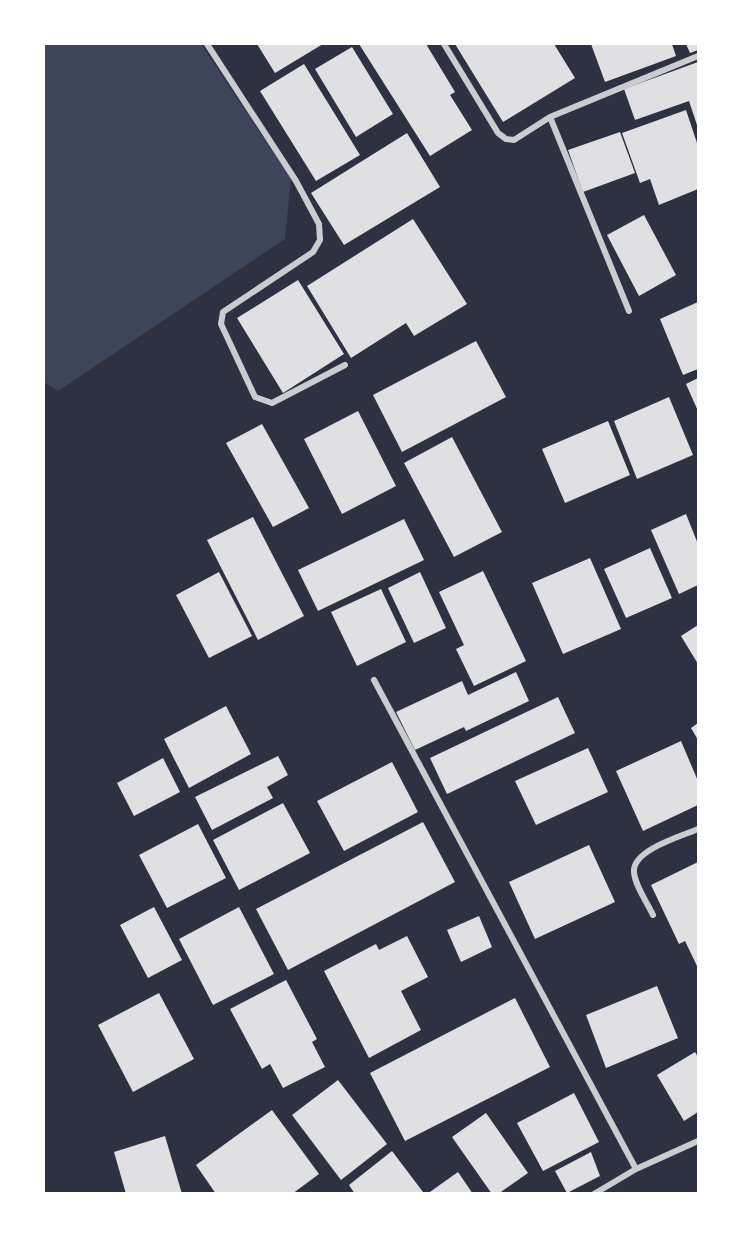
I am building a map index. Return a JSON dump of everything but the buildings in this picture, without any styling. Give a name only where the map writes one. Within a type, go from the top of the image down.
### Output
[{"type":"street","points":[[207,44],[296,181],[319,224],[320,240],[313,252],[223,312],[221,324],[255,397],[263,402],[272,403],[345,365]]},
{"type":"street","points":[[444,44],[498,133],[506,139],[514,140],[550,117],[699,56]]},
{"type":"street","points":[[550,117],[629,311]]},
{"type":"street","points":[[374,680],[636,1169]]},
{"type":"street","points":[[653,915],[636,882],[633,870],[638,859],[645,852],[699,829]]},
{"type":"street","points":[[594,1194],[636,1169],[699,1141]]},
{"type":"shaded area","points":[[44,44],[201,44],[291,179],[285,239],[58,391],[44,382]]}]
